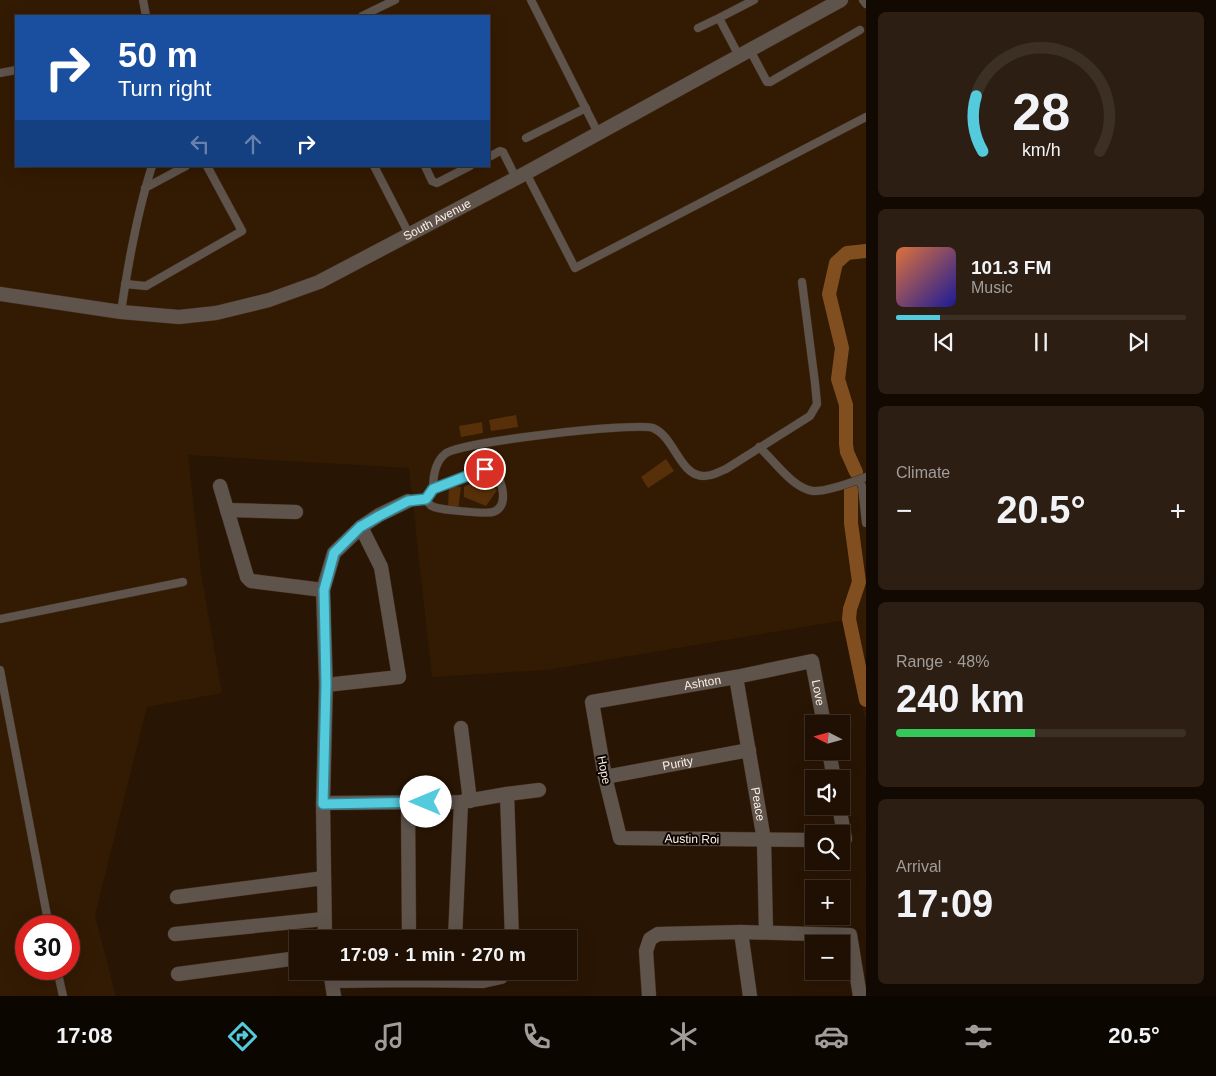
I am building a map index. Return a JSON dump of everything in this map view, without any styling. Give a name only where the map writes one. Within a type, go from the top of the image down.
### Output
[{"type":"street","name":"South Avenue","points":[[0,294],[121,312],[179,317],[216,314],[269,300],[318,282],[521,175],[841,0]]},
{"type":"street","points":[[220,486],[247,577],[251,581],[324,590]]},
{"type":"street","points":[[325,930],[323,804],[326,684],[324,590],[334,553],[360,527],[408,501]]},
{"type":"street","points":[[227,510],[296,512]]},
{"type":"street","points":[[326,684],[399,677],[381,567],[360,527]]},
{"type":"street","name":"Ashton","points":[[592,702],[736,677],[812,661]]},
{"type":"street","name":"Love","points":[[812,661],[822,715]]},
{"type":"street","name":"Peace","points":[[736,677],[764,840],[766,932]]},
{"type":"street","name":"Hope","points":[[592,702],[605,777],[620,838]]},
{"type":"street","points":[[456,930],[466,802],[461,728]]},
{"type":"street","name":"Purity","points":[[605,777],[749,750]]},
{"type":"street","points":[[323,804],[466,802],[539,790]]},
{"type":"street","points":[[507,794],[512,930]]},
{"type":"street","points":[[408,802],[409,930]]},
{"type":"street","name":"Austin Roi","points":[[620,838],[764,840]]},
{"type":"street","points":[[764,840],[805,840]]},
{"type":"street","points":[[177,897],[324,878]]},
{"type":"street","points":[[175,934],[324,919]]},
{"type":"street","points":[[741,932],[750,996]]},
{"type":"street","points":[[649,996],[646,951],[650,939],[658,934],[766,932],[850,935],[860,996]]},
{"type":"street","points":[[178,974],[289,959]]},
{"type":"street","points":[[332,980],[334,996]]},
{"type":"lane","points":[[143,0],[146,15]]},
{"type":"lane","points":[[364,15],[395,0]]},
{"type":"lane","points":[[531,0],[598,133]]},
{"type":"lane","points":[[698,28],[754,0]]},
{"type":"lane","points":[[863,0],[866,4]]},
{"type":"lane","points":[[719,18],[767,82],[860,30]]},
{"type":"lane","points":[[0,73],[15,70]]},
{"type":"lane","points":[[526,138],[586,108]]},
{"type":"lane","points":[[490,156],[500,151],[503,152],[521,175],[575,268],[866,117]]},
{"type":"lane","points":[[121,312],[145,188],[152,167]]},
{"type":"lane","points":[[145,188],[184,167]]},
{"type":"lane","points":[[125,284],[146,286],[242,231],[208,167]]},
{"type":"lane","points":[[375,167],[409,234]]},
{"type":"lane","points":[[425,167],[432,181],[437,183],[468,167]]},
{"type":"lane","points":[[408,501],[426,499],[433,489],[434,473],[439,461],[445,454],[467,446],[522,436],[652,428],[665,437],[689,471],[699,476],[711,475],[726,469],[810,416],[817,404],[802,282]]},
{"type":"lane","points":[[759,447],[786,474],[800,486],[807,489],[819,490],[862,479],[866,523]]},
{"type":"lane","points":[[426,499],[434,507],[490,513],[501,506],[503,496],[498,476],[494,470],[490,469],[485,469],[433,489]]},
{"type":"lane","points":[[0,618],[183,582]]},
{"type":"lane","points":[[0,670],[47,915]]},
{"type":"lane","points":[[59,980],[62,996]]},
{"type":"shaded area","points":[[0,0],[866,0],[866,724],[845,620],[547,670],[432,677],[409,468],[188,455],[201,573],[222,693],[147,707],[95,916],[116,996],[0,996]]},
{"type":"shaded area","points":[[516,415],[518,427],[491,431],[489,420]]},
{"type":"shaded area","points":[[482,422],[483,433],[461,437],[459,426]]},
{"type":"shaded area","points":[[666,459],[674,471],[648,488],[641,477]]},
{"type":"shaded area","points":[[483,477],[497,490],[486,506],[464,497],[464,487]]},
{"type":"shaded area","points":[[449,486],[461,487],[458,510],[448,509]]},
{"type":"waterway","points":[[856,472],[847,452],[846,405],[838,379],[842,348],[829,294],[836,263],[847,253],[866,251]]},
{"type":"waterway","points":[[851,489],[851,523],[859,582],[850,609],[849,619],[866,700]]},
{"type":"route","points":[[426,802],[323,804],[326,684],[324,590],[334,553],[360,527],[408,501],[426,499],[433,489],[485,469]]}]
